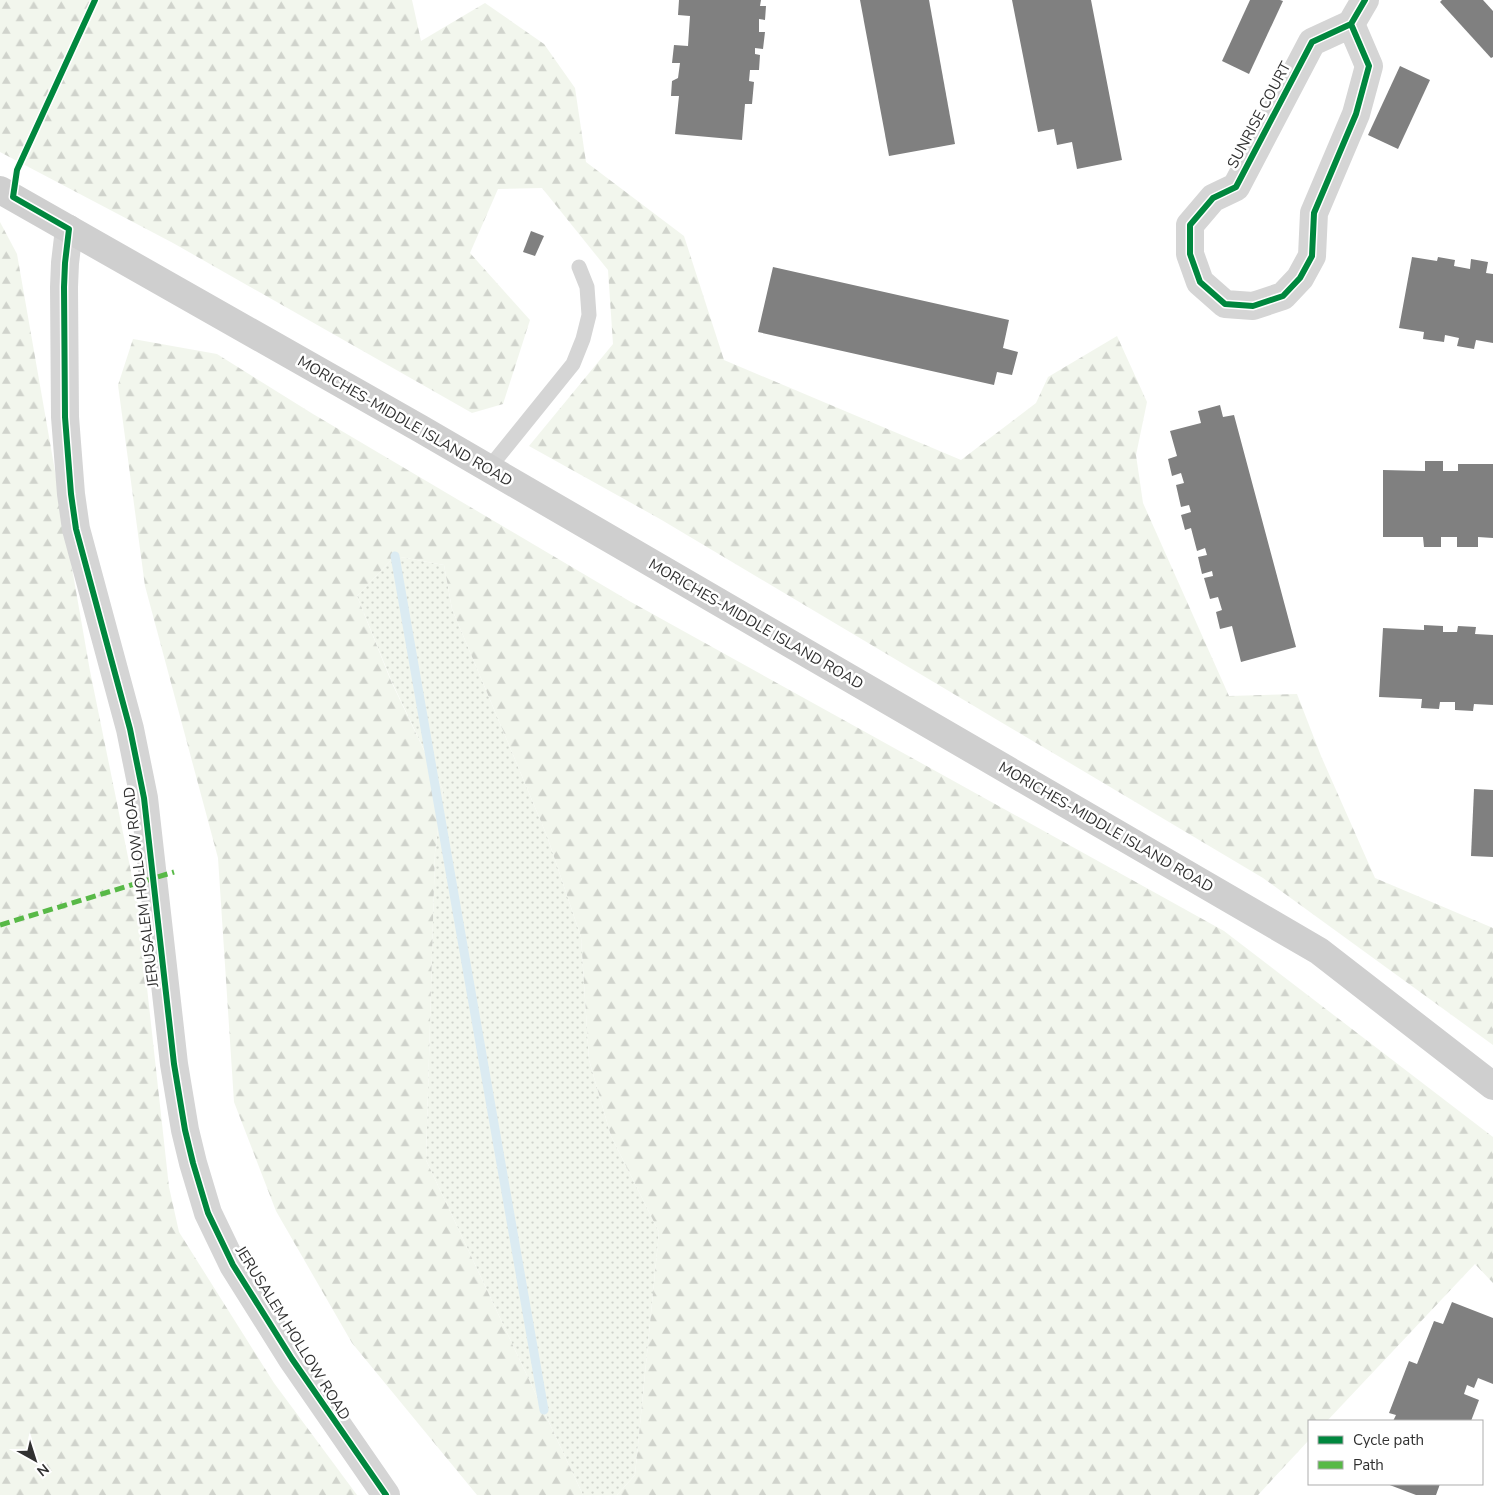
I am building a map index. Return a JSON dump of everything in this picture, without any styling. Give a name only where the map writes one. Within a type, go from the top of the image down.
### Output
[{"type":"main road","name":"MORICHES-MIDDLE ISLAND ROAD","points":[[0,190],[489,468],[1319,951],[1493,1086]]},
{"type":"street","points":[[1351,24],[1365,0]]},
{"type":"street","name":"SUNRISE COURT","points":[[1351,24],[1370,66],[1356,114],[1314,213],[1312,256],[1300,278],[1283,296],[1253,306],[1225,304],[1200,282],[1190,254],[1190,225],[1213,198],[1236,187],[1312,42],[1351,24]]},
{"type":"street","name":"JERUSALEM HOLLOW ROAD","points":[[70,229],[64,287],[65,417],[71,494],[76,528],[130,729],[144,798],[174,1064],[185,1130],[193,1163],[208,1213],[234,1265],[297,1366],[386,1495]]},
{"type":"lane","points":[[489,468],[573,364],[583,339],[589,315],[588,287],[579,267]]},
{"type":"green space","points":[[0,0],[412,0],[421,41],[485,3],[544,44],[575,88],[586,162],[684,236],[724,360],[961,460],[1036,403],[1048,377],[1117,336],[1147,402],[1136,455],[1143,503],[1229,696],[1297,694],[1321,756],[1375,878],[1493,928],[1493,1045],[1263,878],[660,519],[529,446],[613,344],[608,270],[542,188],[498,189],[470,253],[530,320],[503,404],[472,413],[173,243],[0,152]]},
{"type":"green space","points":[[0,222],[17,254],[90,671],[138,906],[169,1187],[179,1232],[274,1383],[357,1495],[0,1495]]},
{"type":"green space","points":[[133,339],[217,354],[313,414],[631,602],[1224,931],[1493,1137],[1493,1283],[1475,1264],[1328,1420],[1308,1420],[1308,1441],[1258,1495],[617,1495],[635,1475],[659,1232],[611,1136],[589,1060],[581,937],[547,836],[452,609],[444,565],[395,556],[357,596],[391,681],[443,790],[435,852],[426,1160],[583,1495],[477,1495],[352,1343],[276,1211],[234,1102],[218,858],[145,586],[118,385]]},
{"type":"green space","points":[[395,556],[444,565],[452,609],[547,836],[581,937],[589,1060],[611,1136],[659,1232],[635,1475],[617,1495],[583,1495],[426,1160],[435,852],[443,790],[391,680],[357,596]]},
{"type":"building","points":[[679,0],[761,0],[760,6],[766,6],[765,20],[759,19],[759,32],[765,32],[763,49],[755,48],[755,54],[760,55],[759,70],[750,70],[749,81],[754,82],[752,104],[745,104],[742,140],[675,134],[679,96],[671,96],[672,81],[678,78],[680,63],[672,63],[674,45],[688,46],[690,16],[678,15]]},
{"type":"building","points":[[860,0],[929,0],[955,144],[889,156]]},
{"type":"building","points":[[1012,0],[1091,0],[1122,160],[1077,169],[1072,142],[1057,145],[1054,129],[1038,132]]},
{"type":"building","points":[[1250,0],[1283,1],[1249,74],[1222,61]]},
{"type":"building","points":[[1442,0],[1483,0],[1493,11],[1493,57],[1491,58],[1440,2]]},
{"type":"building","points":[[1400,66],[1430,80],[1398,149],[1368,135]]},
{"type":"building","points":[[531,231],[544,236],[535,256],[523,252]]},
{"type":"building","points":[[1412,257],[1437,261],[1438,257],[1455,260],[1454,266],[1470,269],[1471,259],[1488,262],[1486,273],[1493,274],[1493,343],[1476,340],[1474,349],[1457,346],[1459,338],[1445,335],[1444,342],[1423,339],[1424,332],[1399,328]]},
{"type":"building","points":[[773,267],[1009,320],[1003,348],[1018,352],[1012,375],[997,372],[994,385],[758,332]]},
{"type":"building","points":[[1220,405],[1223,417],[1234,415],[1296,647],[1241,662],[1232,626],[1220,629],[1216,612],[1222,610],[1218,597],[1210,599],[1204,578],[1213,576],[1212,571],[1202,574],[1198,557],[1207,555],[1205,548],[1197,551],[1191,528],[1185,530],[1181,515],[1191,512],[1189,505],[1181,507],[1176,485],[1184,483],[1181,473],[1172,476],[1168,459],[1177,456],[1170,431],[1201,423],[1198,411]]},
{"type":"building","points":[[1425,461],[1443,461],[1443,471],[1458,471],[1458,464],[1493,464],[1493,538],[1478,537],[1478,547],[1457,547],[1457,537],[1441,537],[1441,547],[1424,547],[1423,537],[1383,537],[1383,470],[1425,471]]},
{"type":"building","points":[[1424,625],[1443,626],[1443,632],[1457,632],[1458,626],[1476,627],[1475,634],[1493,635],[1493,705],[1474,704],[1473,711],[1455,710],[1455,702],[1440,702],[1439,709],[1421,708],[1422,699],[1379,697],[1383,628],[1424,630]]},
{"type":"building","points":[[1474,789],[1493,790],[1493,857],[1471,856]]},
{"type":"building","points":[[1452,1302],[1493,1318],[1493,1384],[1478,1378],[1474,1388],[1467,1385],[1464,1394],[1479,1400],[1471,1420],[1394,1420],[1396,1415],[1389,1413],[1409,1361],[1417,1364],[1434,1321],[1443,1324]]},
{"type":"building","points":[[1390,1485],[1440,1485],[1436,1495],[1416,1495]]},
{"type":"waterway","points":[[395,556],[544,1410]]},
{"type":"marked path","points":[[0,925],[174,872]]},
{"type":"cycle path","points":[[95,0],[17,170],[13,197],[69,229],[64,287],[65,417],[71,494],[76,529],[130,729],[144,798],[174,1064],[185,1130],[208,1213],[233,1265],[292,1359],[386,1495]]},
{"type":"cycle path","points":[[1351,24],[1369,66],[1356,114],[1314,213],[1312,256],[1300,278],[1283,296],[1253,306],[1225,304],[1200,282],[1190,254],[1190,225],[1213,198],[1236,187],[1312,42],[1351,24],[1365,0]]}]
